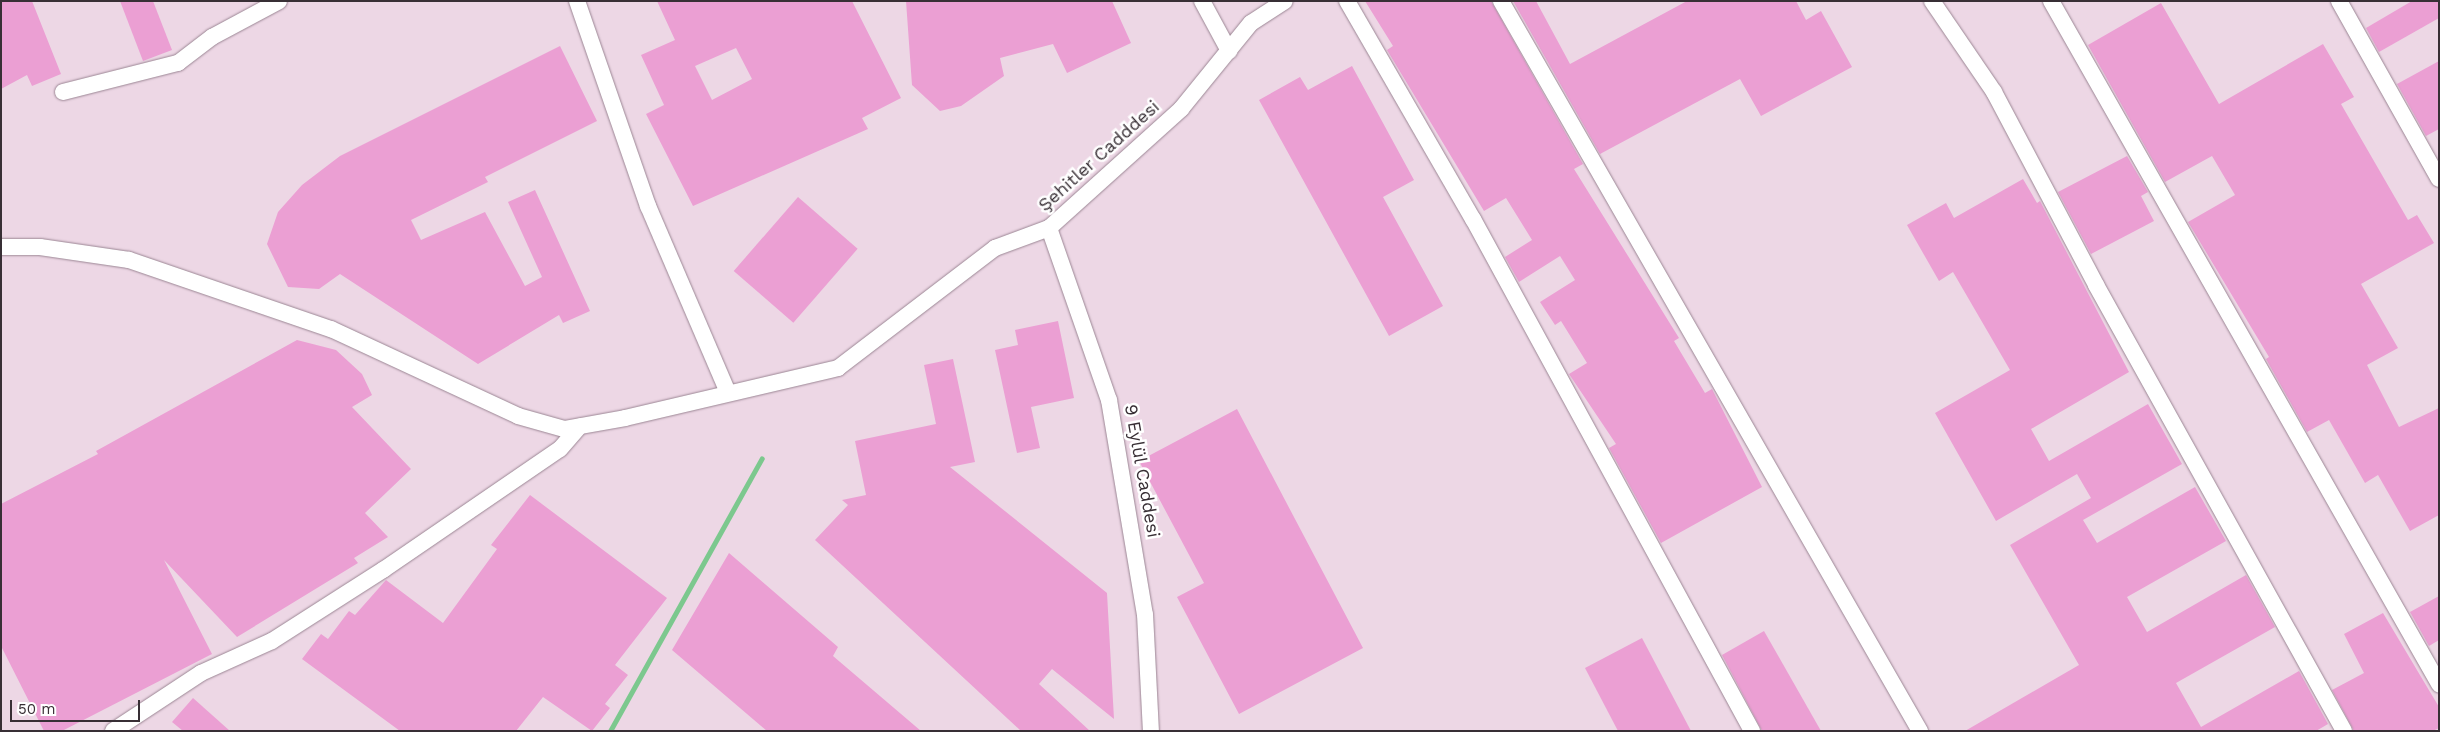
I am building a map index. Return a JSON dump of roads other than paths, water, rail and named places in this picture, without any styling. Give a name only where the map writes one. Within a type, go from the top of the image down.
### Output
[{"type":"street","points":[[63,92],[178,63],[212,37],[279,1]]},
{"type":"street","points":[[577,1],[648,206],[728,393]]},
{"type":"street","points":[[1202,1],[1229,51]]},
{"type":"street","name":"Şehitler Cadddesi","points":[[1,247],[40,247],[129,260],[331,329],[518,416],[564,429],[580,426],[838,368],[995,248],[1049,228],[1181,109],[1251,23],[1285,1]]},
{"type":"street","points":[[1347,1],[1473,219],[1752,731]]},
{"type":"street","points":[[1501,1],[1920,731]]},
{"type":"street","points":[[1932,1],[1994,92],[2096,286],[2344,731]]},
{"type":"street","points":[[2051,1],[2439,684]]},
{"type":"street","points":[[2339,1],[2439,179]]},
{"type":"street","name":"9 Eylül Caddesi","points":[[1049,228],[1109,400],[1145,614],[1151,731]]},
{"type":"street","points":[[113,731],[201,674],[272,641],[383,570],[560,449],[580,426]]},
{"type":"waterway","points":[[610,731],[762,458]]}]
